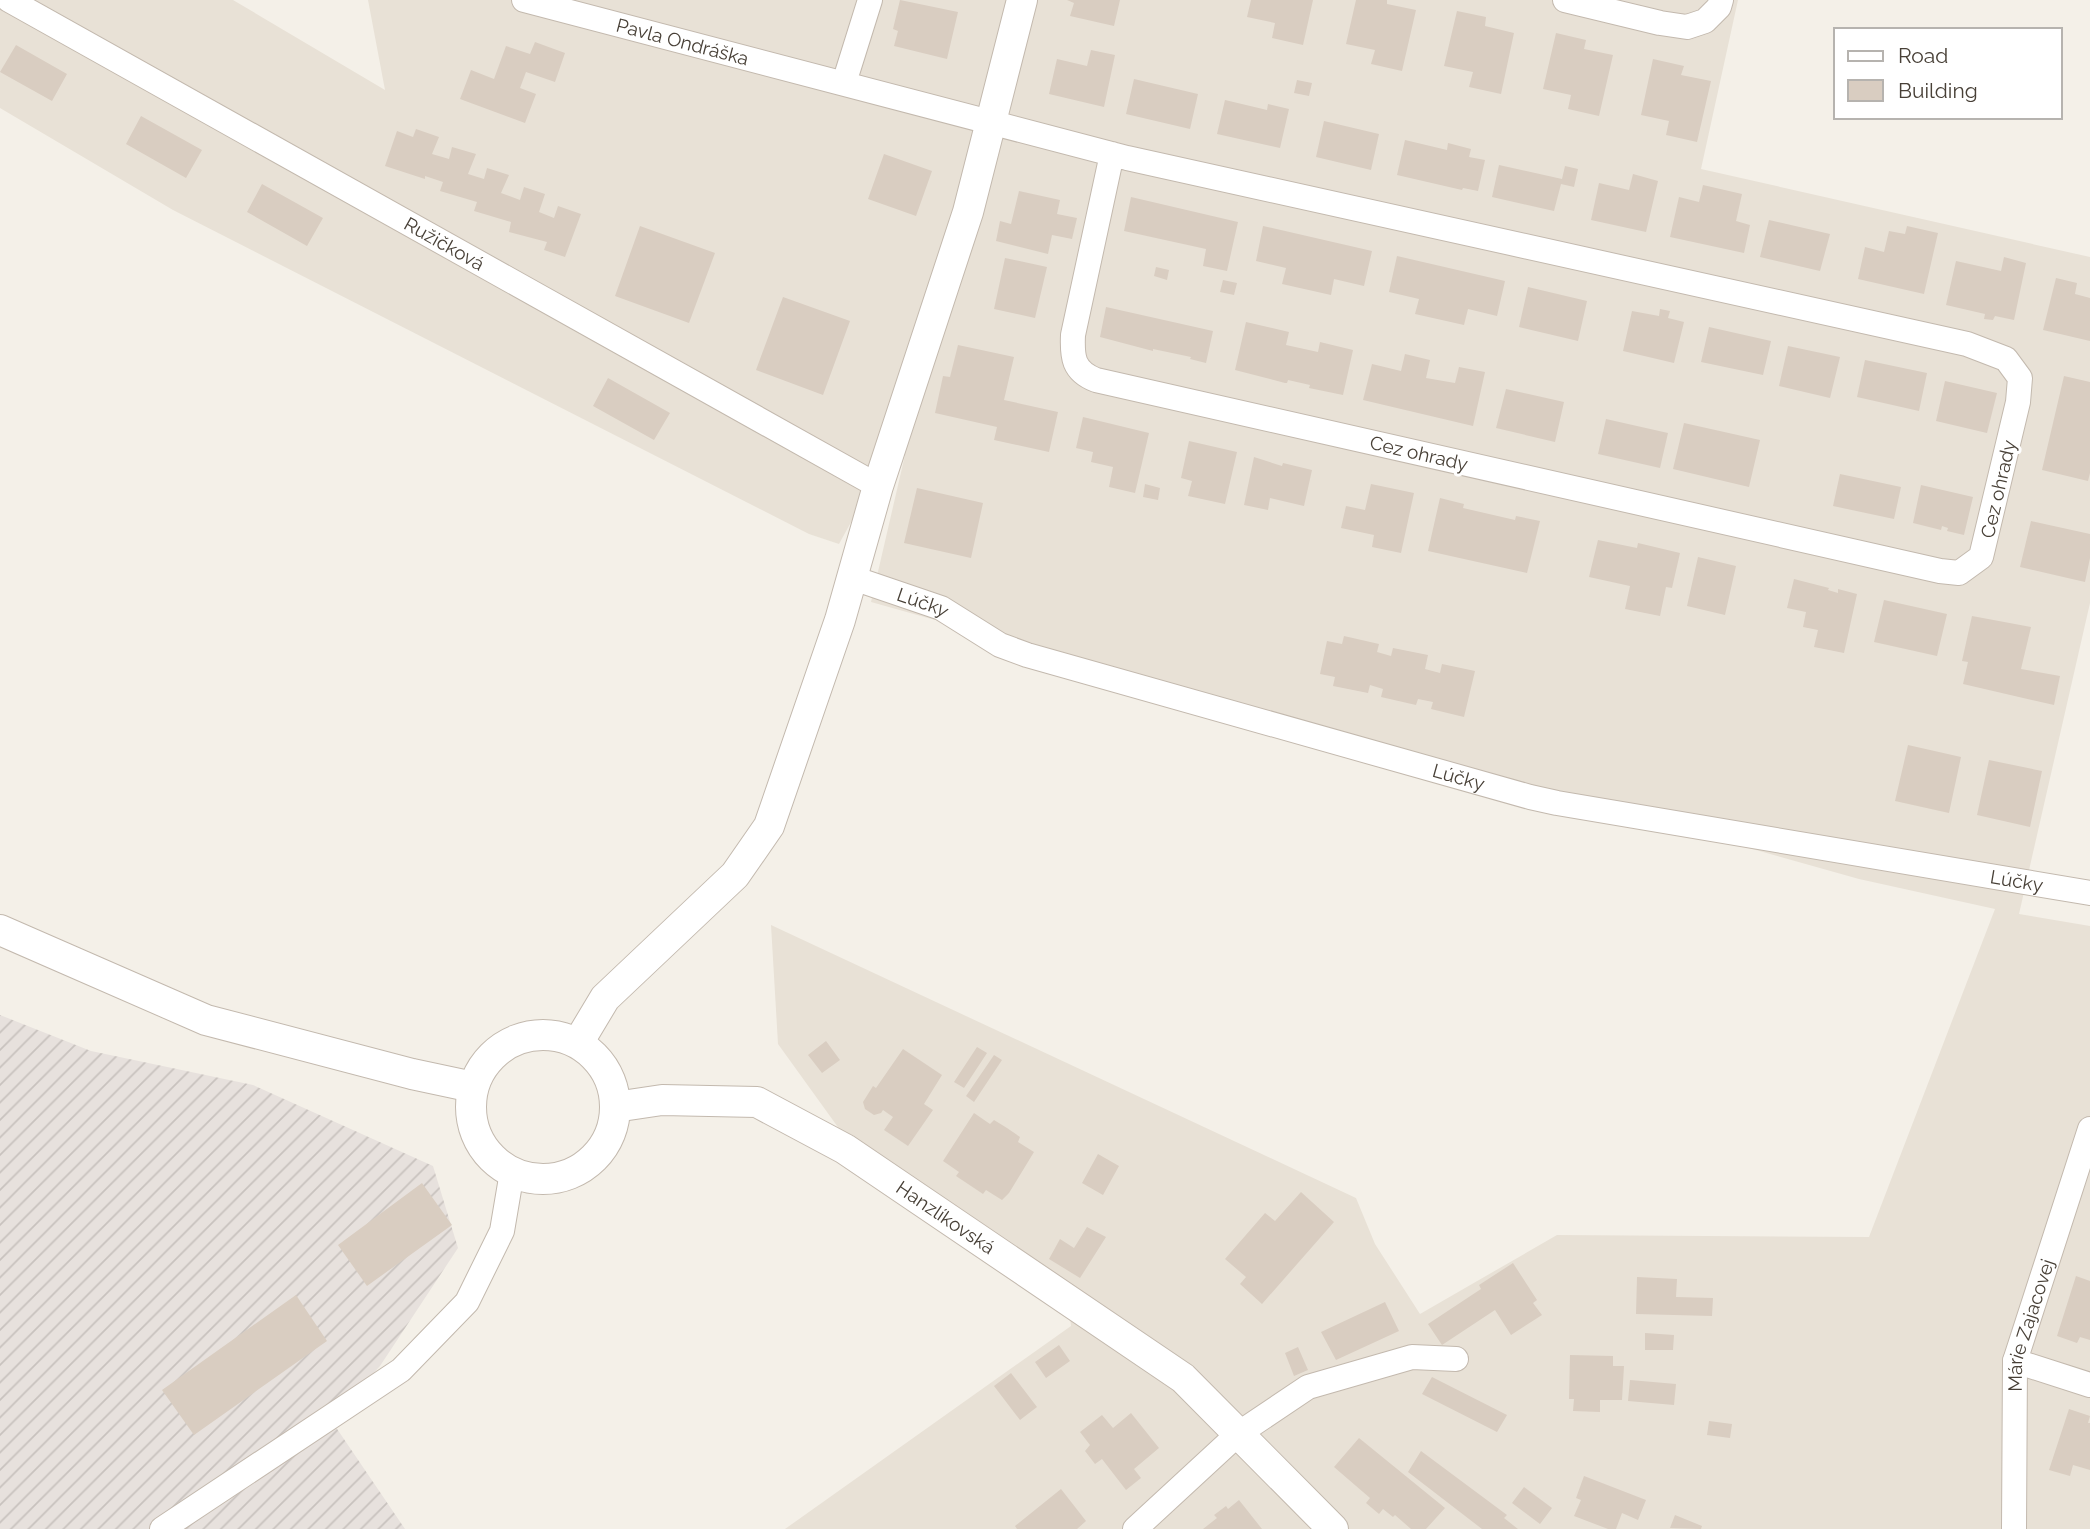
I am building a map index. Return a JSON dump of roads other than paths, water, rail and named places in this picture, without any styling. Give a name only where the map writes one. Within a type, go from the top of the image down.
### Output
[{"type":"street","name":"Ružičková","points":[[9,0],[878,486]]},
{"type":"street","name":"Pavla Ondráška","points":[[524,0],[992,122]]},
{"type":"street","points":[[844,83],[870,0]]},
{"type":"street","points":[[578,1043],[605,998],[736,875],[769,826],[853,578],[878,486],[968,212],[1022,0]]},
{"type":"street","points":[[1565,0],[1687,27],[1705,21],[1719,7],[1721,0]]},
{"type":"street","name":"Cez ohrady","points":[[992,122],[1112,154],[1967,344],[2006,359],[2020,378],[2018,401],[1981,557],[1959,573],[1940,571],[1084,375],[1072,357],[1073,335],[1112,154]]},
{"type":"street","name":"Lúčky","points":[[853,578],[941,608],[1000,645],[1027,655],[1530,797],[2090,894]]},
{"type":"street","points":[[0,930],[206,1020],[412,1074],[473,1087]]},
{"type":"street","points":[[547,1035],[578,1043],[596,1058],[609,1077],[614,1091],[612,1127],[603,1146],[590,1162],[572,1173],[552,1179],[531,1178],[512,1172],[495,1161],[481,1146],[473,1127],[470,1107],[473,1087],[482,1067],[496,1051],[515,1040],[547,1035]]},
{"type":"street","name":"Hanzlíkovská","points":[[615,1107],[662,1100],[757,1102],[845,1149],[1183,1378],[1333,1529]]},
{"type":"street","name":"Márie Zajacovej","points":[[2014,1529],[2015,1362],[2090,1129]]},
{"type":"street","points":[[162,1529],[401,1370],[458,1312],[467,1302],[502,1231],[512,1172]]},
{"type":"street","points":[[1135,1529],[1238,1434],[1308,1387],[1412,1357],[1456,1359]]},
{"type":"street","points":[[2015,1362],[2090,1385]]}]
